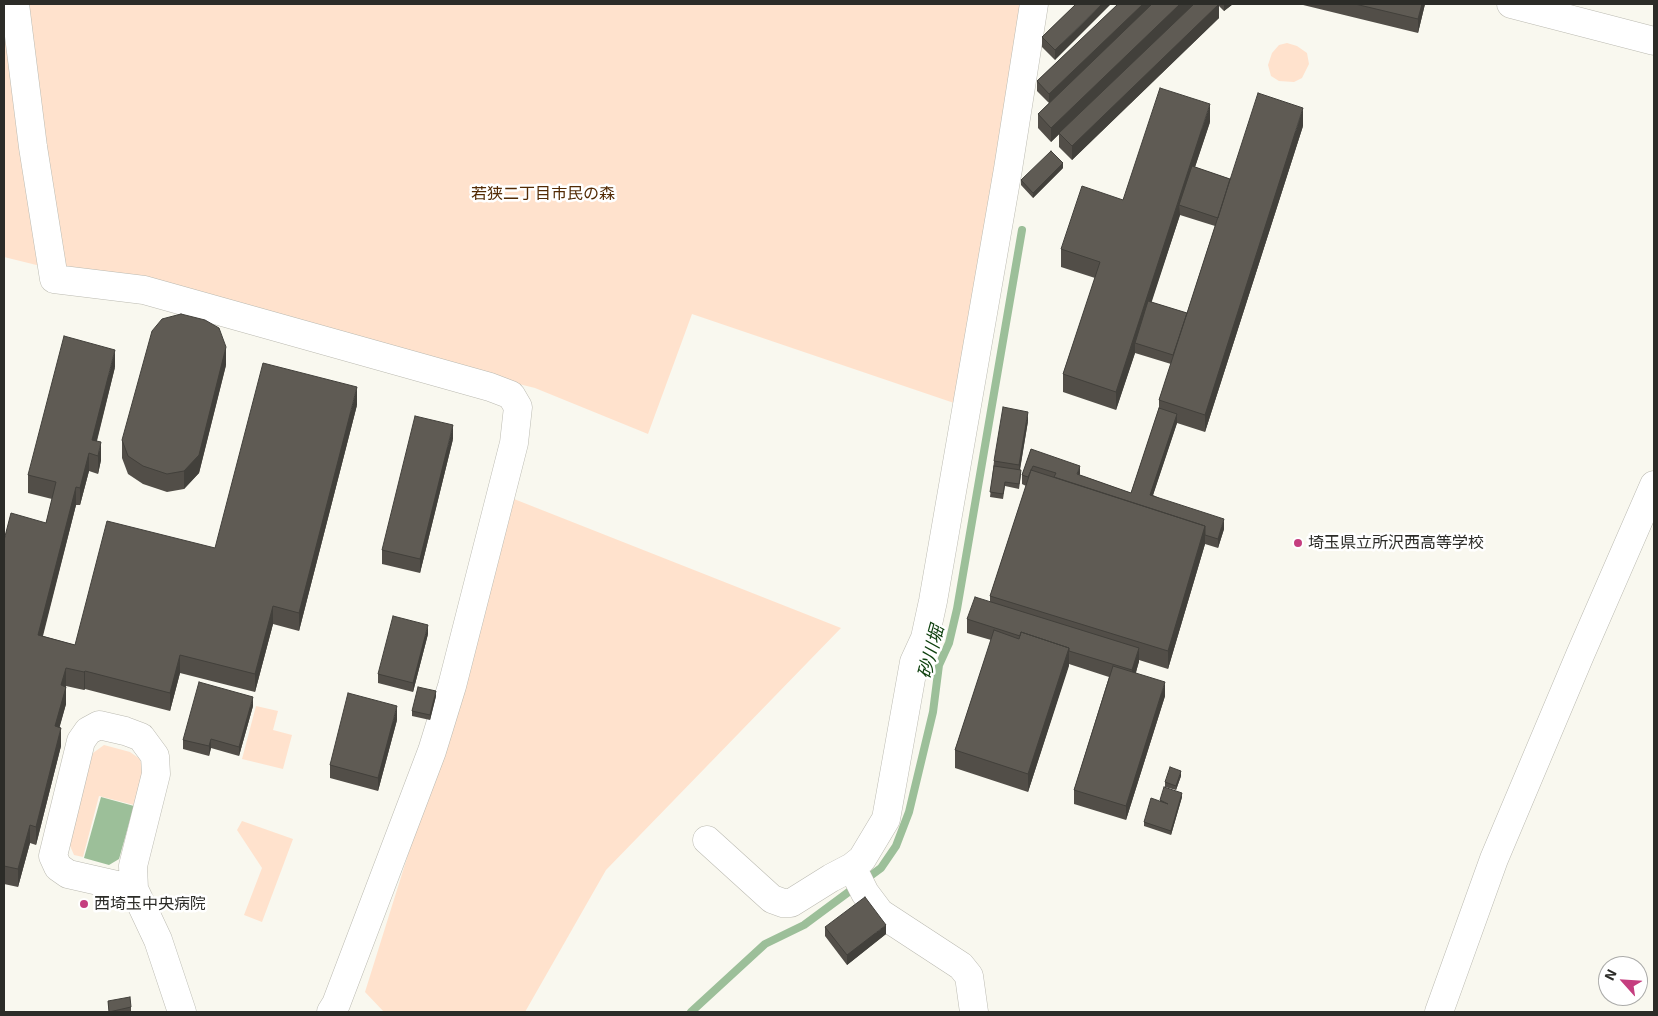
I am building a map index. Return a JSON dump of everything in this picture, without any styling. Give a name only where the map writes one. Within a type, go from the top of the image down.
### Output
[{"type":"street","points":[[15,4],[33,147],[54,279],[144,290],[490,387],[511,394],[518,407],[514,443],[454,676],[432,751],[336,1004],[331,1012]]},
{"type":"street","points":[[974,1012],[969,976],[961,966],[880,913],[858,878],[862,859],[886,819],[914,662],[925,638],[934,601],[1008,169],[1034,4]]},
{"type":"street","points":[[1510,4],[1654,41]]},
{"type":"street","points":[[1439,1012],[1494,859],[1654,485]]},
{"type":"street","points":[[134,889],[68,874],[58,867],[53,856],[81,741],[88,731],[99,725],[141,737],[155,756],[156,774],[133,866],[134,889],[158,940],[182,1012]]},
{"type":"street","points":[[707,840],[772,899],[783,903],[791,904],[831,878],[858,878]]},
{"type":"green space","name":"若狭二丁目市民の森","points":[[4,4],[1024,4],[957,404],[692,314],[648,434],[535,388],[4,257]]},
{"type":"green space","points":[[1287,43],[1297,46],[1307,53],[1309,64],[1302,78],[1294,82],[1279,81],[1271,76],[1268,65],[1272,53],[1279,45]]},
{"type":"green space","points":[[514,499],[841,628],[606,870],[525,1012],[384,1012],[365,992],[459,692]]},
{"type":"green space","points":[[256,706],[278,711],[273,730],[292,735],[283,769],[242,759]]},
{"type":"green space","points":[[104,745],[130,752],[140,759],[143,773],[134,805],[99,796],[83,857],[74,855],[68,841],[93,753]]},
{"type":"green space","points":[[242,821],[293,839],[262,922],[244,915],[262,868],[237,830]]},
{"type":"shaded area","points":[[101,797],[134,806],[119,859],[109,865],[84,858]]},
{"type":"building","points":[[1076,4],[1102,4],[1055,50],[1042,37]]},
{"type":"building","points":[[1118,4],[1143,4],[1049,94],[1037,81]]},
{"type":"building","points":[[1152,4],[1180,4],[1051,128],[1038,114]]},
{"type":"building","points":[[1194,4],[1219,4],[1072,146],[1059,133]]},
{"type":"building","points":[[1355,4],[1422,4],[1418,19]]},
{"type":"building","points":[[1160,88],[1210,104],[1116,392],[1063,374],[1100,262],[1061,249],[1082,186],[1123,200]]},
{"type":"building","points":[[1258,93],[1303,108],[1205,415],[1159,400]]},
{"type":"building","points":[[1051,151],[1063,163],[1033,193],[1021,180]]},
{"type":"building","points":[[1192,166],[1230,179],[1218,218],[1179,205]]},
{"type":"building","points":[[1148,301],[1187,313],[1173,355],[1135,343]]},
{"type":"building","points":[[181,314],[205,320],[219,328],[226,347],[199,455],[184,471],[167,474],[143,466],[128,456],[122,440],[152,331],[162,319]]},
{"type":"building","points":[[64,336],[115,350],[92,440],[101,442],[98,456],[89,453],[80,488],[76,487],[38,635],[75,645],[107,521],[215,548],[263,363],[357,387],[299,613],[273,606],[255,674],[180,655],[170,693],[85,671],[66,668],[61,685],[66,687],[55,726],[61,728],[36,827],[30,825],[18,869],[4,866],[4,540],[11,513],[46,523],[56,482],[28,475]]},
{"type":"building","points":[[1003,407],[1028,412],[1019,465],[994,461]]},
{"type":"building","points":[[1159,408],[1177,414],[1150,495],[1224,519],[1218,539],[1205,535],[1205,526],[1054,477],[1056,473],[1033,466],[1028,477],[1022,475],[1031,449],[1080,466],[1077,474],[1131,493]]},
{"type":"building","points":[[415,416],[453,425],[420,559],[382,550]]},
{"type":"building","points":[[994,466],[1021,470],[1019,484],[1005,482],[1003,494],[990,492]]},
{"type":"building","points":[[1031,470],[1205,526],[1168,651],[990,596]]},
{"type":"building","points":[[975,597],[1139,648],[1132,670],[1069,651],[1069,648],[1021,632],[1020,636],[967,619]]},
{"type":"building","points":[[393,616],[428,625],[413,683],[378,674]]},
{"type":"building","points":[[994,630],[1019,639],[1021,632],[1069,648],[1028,774],[955,750]]},
{"type":"building","points":[[1113,666],[1165,682],[1126,806],[1074,790]]},
{"type":"building","points":[[199,682],[253,697],[239,747],[211,739],[209,746],[183,740]]},
{"type":"building","points":[[418,687],[436,691],[430,715],[412,711]]},
{"type":"building","points":[[348,693],[397,706],[378,778],[330,765]]},
{"type":"building","points":[[1170,767],[1181,771],[1176,786],[1165,782]]},
{"type":"building","points":[[1164,787],[1182,793],[1171,831],[1144,822],[1151,798],[1168,804],[1160,800]]},
{"type":"building","points":[[865,897],[886,925],[847,955],[825,927]]},
{"type":"building","points":[[130,997],[131,1007],[109,1012],[108,1001]]},
{"type":"waterway","name":"砂川堀","points":[[691,1012],[765,944],[804,925],[881,868],[896,846],[909,812],[933,712],[939,665],[949,643],[957,609],[1022,230]]},
{"type":"place","name":"埼玉県立所沢西高等学校","points":[[1298,543]]},
{"type":"place","name":"西埼玉中央病院","points":[[84,904]]}]
